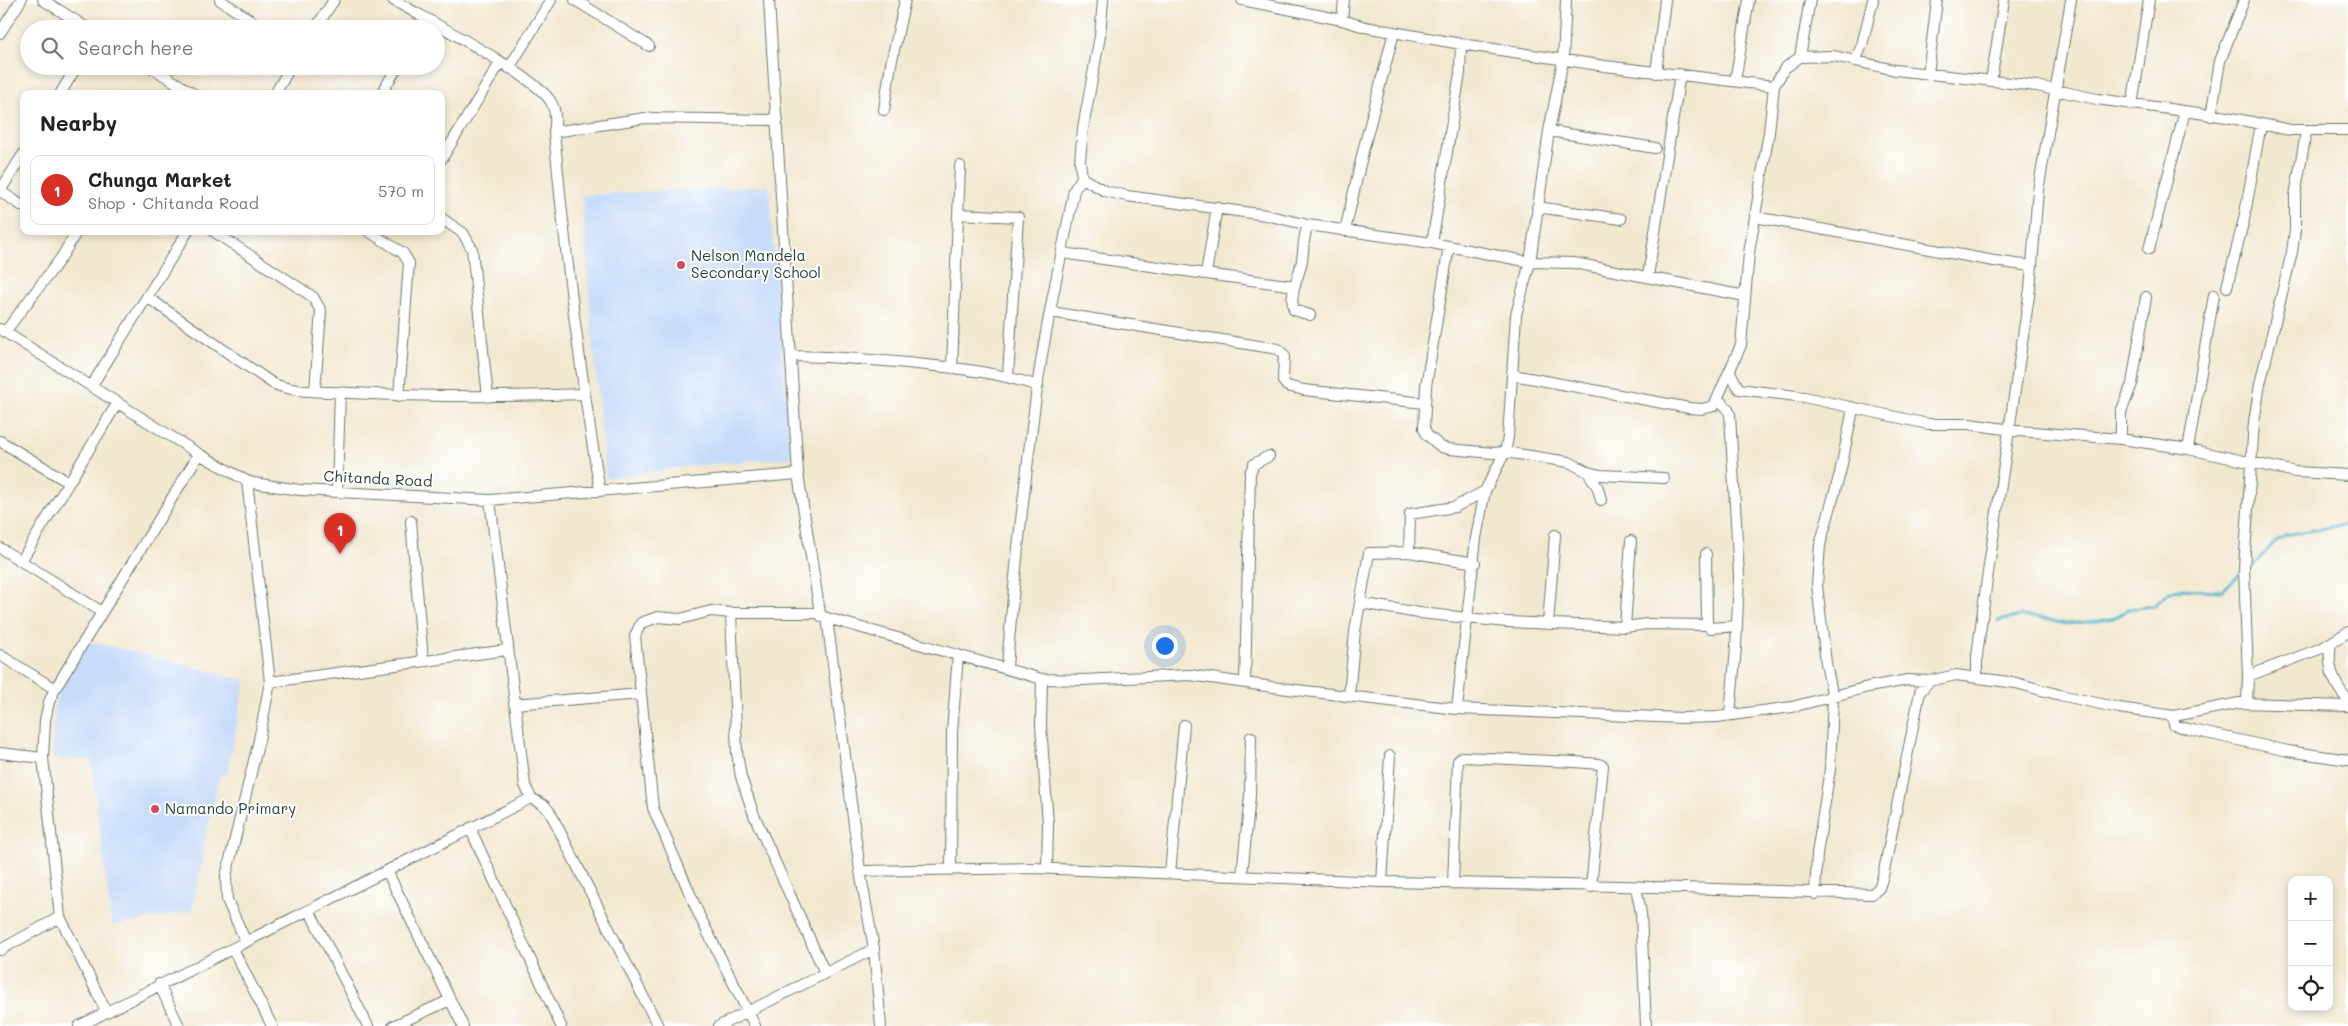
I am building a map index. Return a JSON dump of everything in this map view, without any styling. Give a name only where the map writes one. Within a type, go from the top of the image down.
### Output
[{"type":"street","points":[[0,33],[21,0]]},
{"type":"street","points":[[44,0],[74,20]]},
{"type":"street","points":[[220,0],[250,20]]},
{"type":"street","points":[[321,20],[334,0]]},
{"type":"street","points":[[393,0],[420,20]]},
{"type":"street","points":[[445,154],[505,65],[552,0]]},
{"type":"street","points":[[575,0],[649,46]]},
{"type":"street","points":[[769,0],[778,120],[798,474],[824,616],[860,871],[874,948],[881,1026]]},
{"type":"street","points":[[884,110],[891,64],[905,0]]},
{"type":"street","points":[[1007,667],[1016,551],[1025,499],[1038,386],[1074,190],[1082,178],[1080,161],[1083,128],[1100,36],[1103,0]]},
{"type":"street","points":[[1242,0],[1286,5],[1365,27],[1461,44],[1656,73],[1680,74],[1774,86]]},
{"type":"street","points":[[1342,20],[1344,0]]},
{"type":"street","points":[[1457,709],[1475,563],[1476,538],[1485,491],[1505,452],[1513,375],[1516,314],[1530,262],[1549,131],[1563,60],[1566,0]]},
{"type":"street","points":[[1656,73],[1665,0]]},
{"type":"street","points":[[1735,81],[1749,0]]},
{"type":"street","points":[[1800,57],[1810,0]]},
{"type":"street","points":[[1856,59],[1862,45],[1873,0]]},
{"type":"street","points":[[1928,74],[1937,0]]},
{"type":"street","points":[[1991,81],[2004,0]]},
{"type":"street","points":[[1977,676],[1983,608],[2023,337],[2038,191],[2051,121],[2054,88],[2071,0]]},
{"type":"street","points":[[2132,104],[2150,0]]},
{"type":"street","points":[[2211,116],[2220,61],[2244,0]]},
{"type":"street","points":[[1345,231],[1364,147],[1394,32]]},
{"type":"street","points":[[445,34],[505,65],[542,90],[552,103],[556,124],[554,132],[561,211],[584,394],[600,491]]},
{"type":"street","points":[[1432,243],[1460,73],[1461,44]]},
{"type":"street","points":[[1513,375],[1689,408],[1709,408],[1719,400],[1741,345],[1754,217],[1769,132],[1774,86],[1785,68],[1800,57],[1834,56],[1856,59],[1883,68],[2054,88],[2069,94],[2185,111],[2306,132],[2348,130]]},
{"type":"street","points":[[1648,276],[1680,74]]},
{"type":"street","points":[[62,90],[72,75]]},
{"type":"street","points":[[163,75],[188,90]]},
{"type":"street","points":[[277,90],[286,75]]},
{"type":"street","points":[[383,90],[393,75]]},
{"type":"street","points":[[2149,249],[2185,111]]},
{"type":"street","points":[[554,132],[645,118],[778,120]]},
{"type":"street","points":[[2227,287],[2244,219],[2261,124]]},
{"type":"street","points":[[1549,131],[1655,148]]},
{"type":"street","points":[[2247,703],[2248,676],[2244,568],[2254,422],[2260,384],[2296,230],[2296,187],[2306,132]]},
{"type":"street","points":[[20,159],[0,191],[20,204]]},
{"type":"street","points":[[952,368],[960,166]]},
{"type":"street","points":[[1082,178],[1105,191],[1266,215],[1308,225],[1432,243],[1530,262],[1574,263],[1745,296]]},
{"type":"street","points":[[1206,274],[1217,207]]},
{"type":"street","points":[[1537,207],[1621,219]]},
{"type":"street","points":[[958,214],[1018,217],[1008,376]]},
{"type":"street","points":[[1754,217],[1994,261],[2031,266]]},
{"type":"street","points":[[445,221],[463,233],[472,249],[488,397]]},
{"type":"street","points":[[1308,225],[1304,236],[1302,260],[1292,307],[1294,310],[1310,315]]},
{"type":"street","points":[[3,330],[61,258],[72,235]]},
{"type":"street","points":[[92,385],[186,235]]},
{"type":"street","points":[[219,235],[312,297],[319,305],[321,335],[315,390]]},
{"type":"street","points":[[374,235],[403,253],[409,263],[399,396]]},
{"type":"street","points":[[1449,246],[1438,302],[1424,403],[1424,428],[1427,435],[1441,447],[1493,453],[1505,452],[1569,462],[1588,472],[1664,478]]},
{"type":"street","points":[[1062,253],[1295,286]]},
{"type":"street","points":[[2188,450],[2214,295]]},
{"type":"street","points":[[147,297],[272,383],[294,391],[315,390],[399,396],[488,397],[584,394]]},
{"type":"street","points":[[2121,440],[2122,412],[2132,384],[2146,297]]},
{"type":"street","points":[[1051,312],[1278,349],[1284,355],[1283,381],[1287,386],[1304,390],[1424,403]]},
{"type":"street","name":"Chitanda Road","points":[[3,330],[246,482],[300,490],[490,500],[798,474]]},
{"type":"street","points":[[792,356],[853,357],[952,368],[1008,376],[1038,386]]},
{"type":"street","points":[[1730,372],[1739,389],[1804,398],[1928,424],[1969,424],[2121,440],[2188,450],[2296,472],[2348,476]]},
{"type":"street","points":[[337,491],[340,392]]},
{"type":"street","points":[[1719,400],[1728,409],[1730,415],[1739,576],[1730,714]]},
{"type":"street","points":[[21,561],[118,402]]},
{"type":"street","points":[[1815,894],[1817,854],[1830,768],[1833,698],[1826,663],[1817,585],[1820,545],[1840,473],[1853,409]]},
{"type":"street","points":[[0,441],[68,482]]},
{"type":"street","points":[[106,1011],[60,917],[43,758],[45,720],[49,702],[55,689],[199,454]]},
{"type":"street","points":[[1245,683],[1250,473],[1254,464],[1268,456]]},
{"type":"street","points":[[1588,472],[1598,488],[1601,500]]},
{"type":"street","points":[[246,482],[270,682],[259,740],[226,876],[227,900],[246,942]]},
{"type":"street","points":[[1409,552],[1410,514],[1455,507],[1485,491]]},
{"type":"street","points":[[490,500],[525,785],[531,798],[545,806],[550,812],[658,1026]]},
{"type":"street","points":[[411,521],[423,662]]},
{"type":"street","points":[[1548,624],[1555,535]]},
{"type":"street","points":[[1625,627],[1631,541]]},
{"type":"street","points":[[0,548],[102,612]]},
{"type":"street","points":[[1348,696],[1368,553],[1409,552],[1475,563]]},
{"type":"street","points":[[1706,554],[1707,625]]},
{"type":"street","points":[[1360,603],[1467,618],[1548,624],[1625,627],[1647,624],[1707,625],[1710,628],[1737,626]]},
{"type":"street","points":[[755,1026],[700,917],[653,808],[635,636],[641,623],[658,618],[680,619],[711,611],[824,616],[958,655],[1007,667],[1042,679],[1082,680],[1190,675],[1457,709],[1682,718],[1717,717],[1792,707],[1833,698],[1868,686],[1908,680],[1928,681],[1956,675],[1977,676],[2016,683],[2060,696],[2119,708],[2174,716],[2210,708],[2247,703],[2291,706],[2348,706]]},
{"type":"street","points":[[731,613],[737,753],[741,777],[754,815],[825,973]]},
{"type":"street","points":[[2248,676],[2331,644],[2348,632]]},
{"type":"street","points":[[2331,644],[2329,654],[2332,673],[2338,687],[2348,700]]},
{"type":"street","points":[[270,682],[507,650]]},
{"type":"street","points":[[0,655],[55,689]]},
{"type":"street","points":[[951,869],[952,732],[958,655]]},
{"type":"street","points":[[1042,679],[1041,725],[1048,824],[1047,869]]},
{"type":"street","points":[[860,871],[1047,869],[1242,875],[1382,882],[1872,894],[1879,888],[1909,756],[1920,692],[1928,681]]},
{"type":"street","points":[[514,704],[641,694]]},
{"type":"street","points":[[2174,716],[2174,725],[2188,729],[2288,751],[2348,760]]},
{"type":"street","points":[[1170,873],[1184,725]]},
{"type":"street","points":[[1242,875],[1250,796],[1251,737]]},
{"type":"street","points":[[0,753],[43,758]]},
{"type":"street","points":[[1382,882],[1390,756]]},
{"type":"street","points":[[1453,883],[1454,813],[1458,761],[1462,757],[1478,757],[1591,763],[1603,766],[1591,887]]},
{"type":"street","points":[[79,1026],[531,798]]},
{"type":"street","points":[[470,828],[561,1026]]},
{"type":"street","points":[[387,871],[463,1026]]},
{"type":"street","points":[[1636,887],[1642,913],[1646,1026]]},
{"type":"street","points":[[309,910],[368,1026]]},
{"type":"street","points":[[0,950],[60,917]]},
{"type":"street","points":[[232,948],[272,1026]]},
{"type":"street","points":[[719,1026],[874,948]]},
{"type":"street","points":[[159,984],[179,1026]]},
{"type":"street","points":[[393,1026],[450,1000]]},
{"type":"shaded area","name":"Nelson Mandela Secondary School","points":[[769,186],[791,458],[691,466],[606,478],[592,335],[582,195]]},
{"type":"shaded area","name":"Namando Primary","points":[[86,640],[246,680],[227,774],[220,775],[204,844],[205,848],[192,911],[112,926],[91,760],[52,758],[55,701]]},
{"type":"waterway","points":[[2252,567],[2276,541],[2285,535],[2348,524]]},
{"type":"waterway","points":[[1998,621],[2021,616],[2036,617],[2066,624],[2114,618],[2129,609],[2154,606],[2169,592],[2177,589],[2222,591],[2241,573]]},
{"type":"place","name":"Nelson Mandela Secondary School","points":[[681,265]]},
{"type":"place","name":"Chunga Market","points":[[340,554]]},
{"type":"place","name":"Namando Primary","points":[[155,809]]}]
